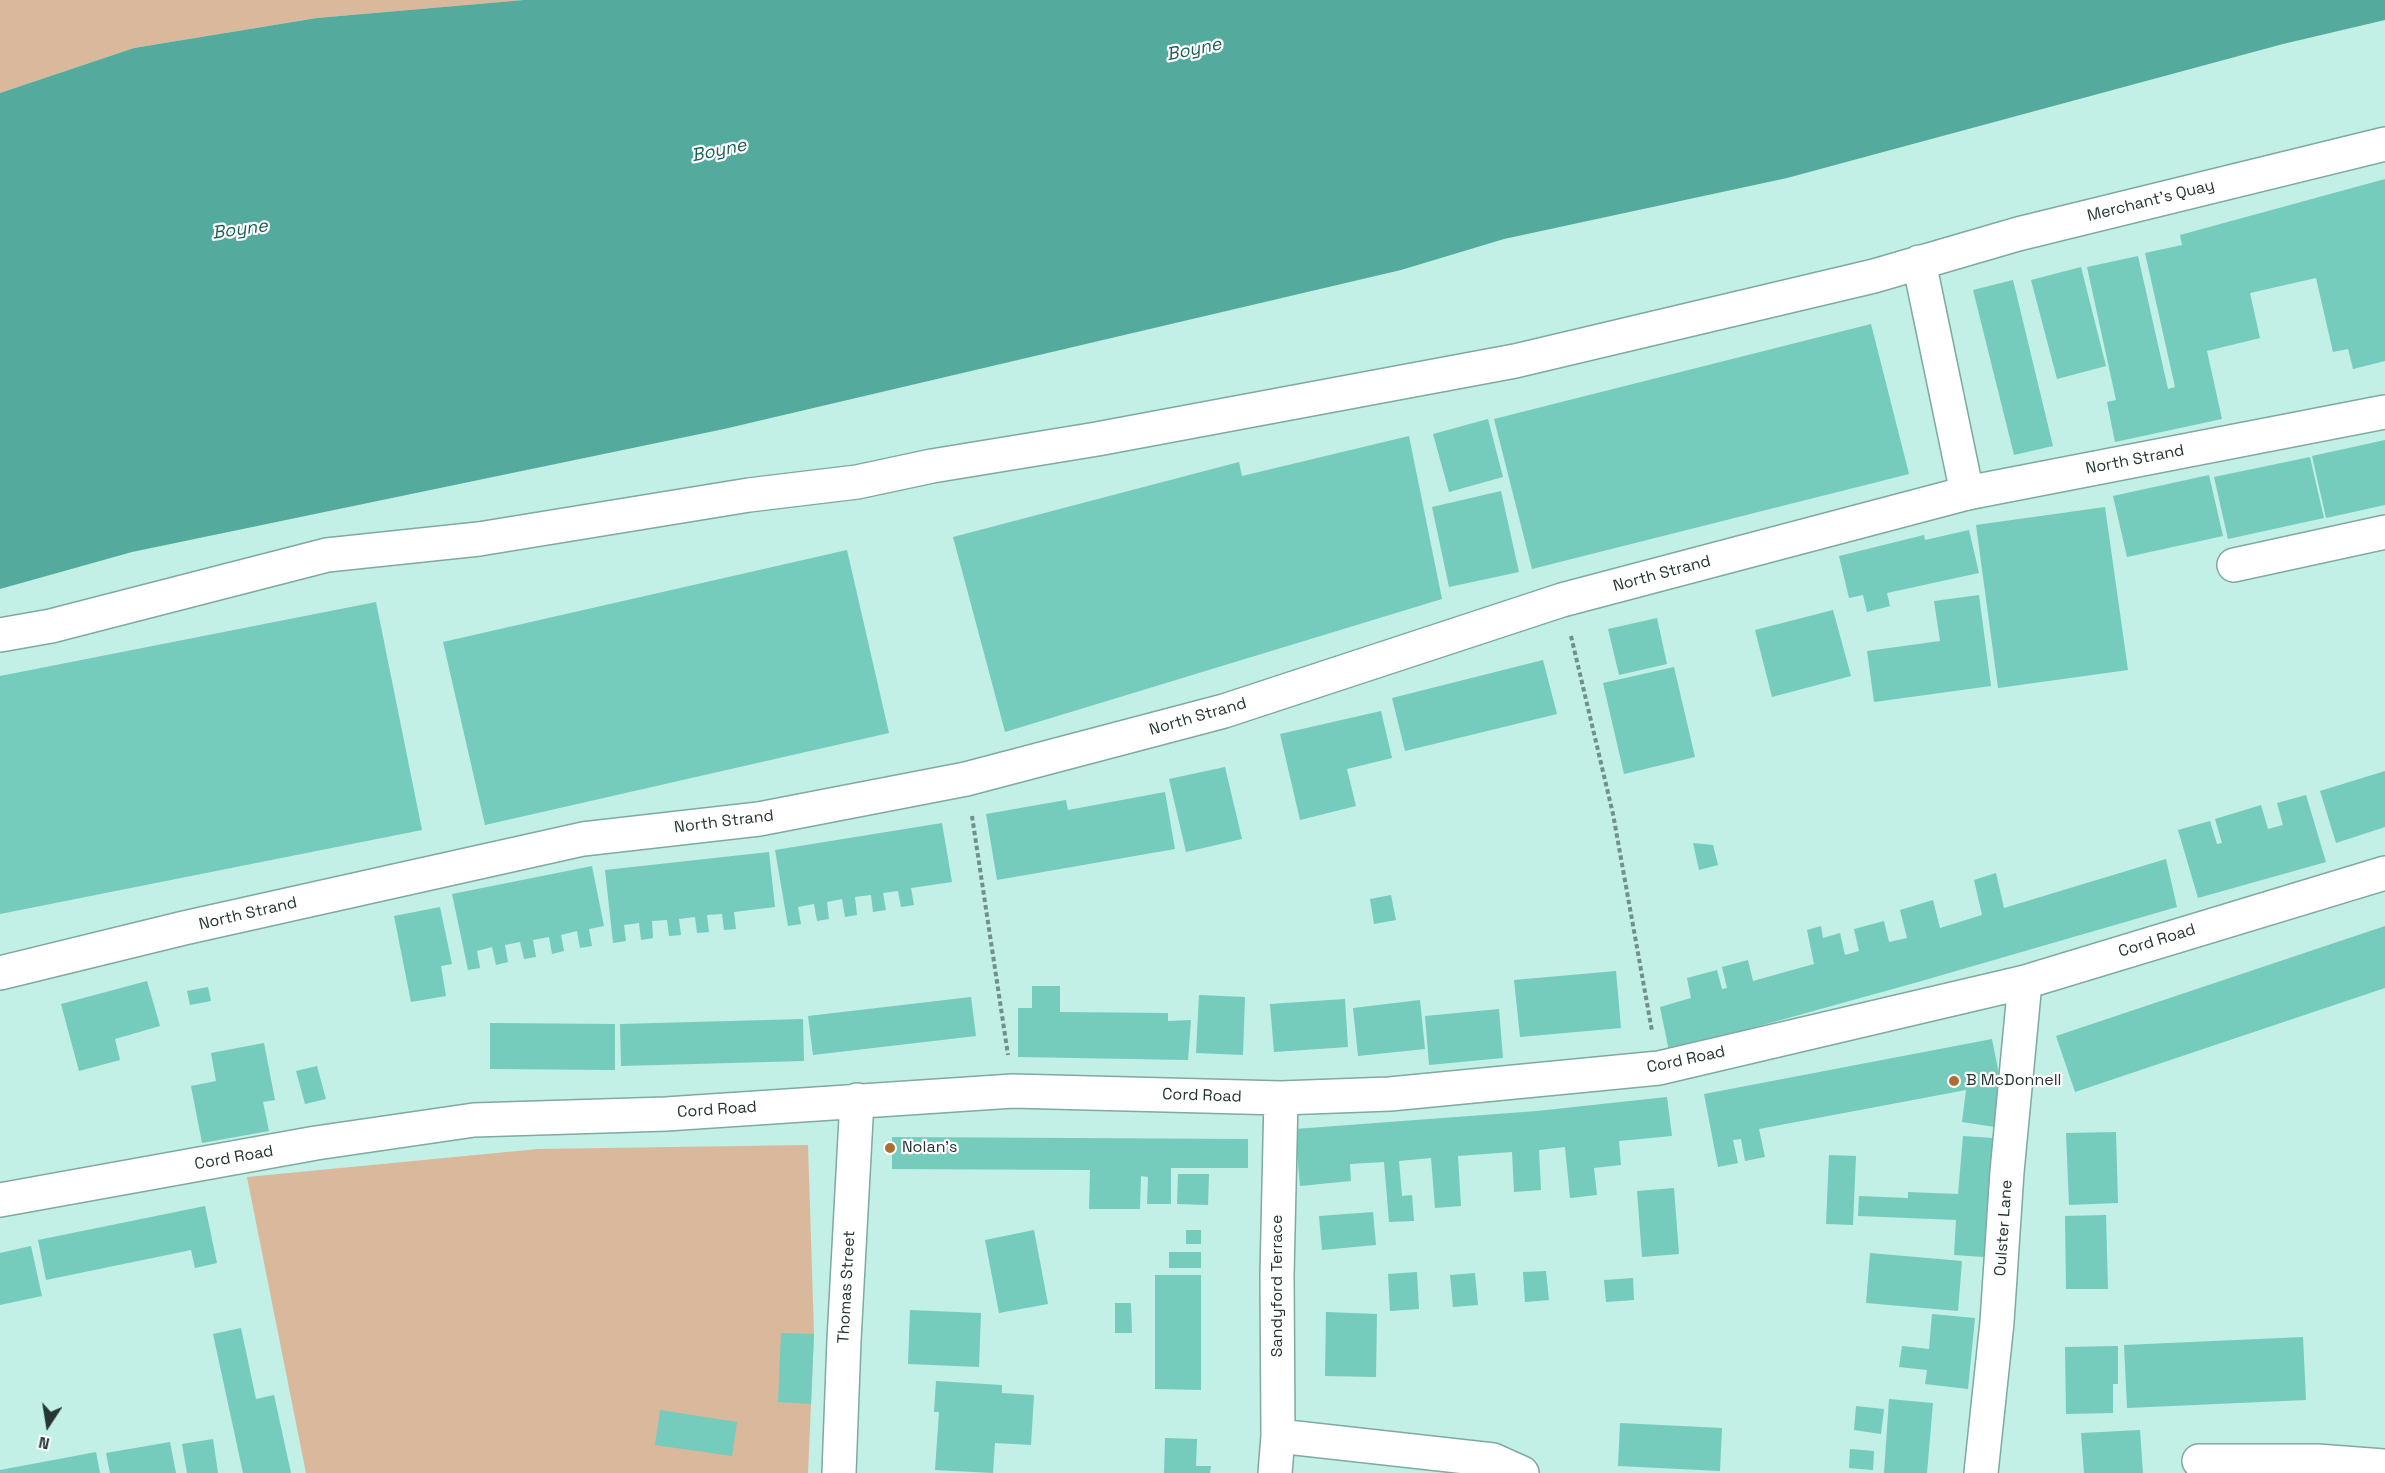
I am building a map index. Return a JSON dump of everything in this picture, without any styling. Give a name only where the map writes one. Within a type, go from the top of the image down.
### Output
[{"type":"street","name":"Merchant's Quay","points":[[0,635],[51,626],[327,555],[479,539],[749,495],[857,482],[932,466],[1097,440],[1515,361],[1874,276],[2018,234],[2385,144]]},
{"type":"street","points":[[1919,262],[1967,493]]},
{"type":"street","name":"North Strand","points":[[0,973],[184,928],[583,839],[759,819],[966,779],[1224,711],[1562,600],[1967,493],[2385,412]]},
{"type":"street","points":[[2234,565],[2385,532]]},
{"type":"street","name":"Cord Road","points":[[0,1200],[316,1143],[474,1120],[666,1114],[1013,1091],[1281,1098],[1390,1094],[1659,1068],[2025,982],[2385,873]]},
{"type":"street","name":"Oulster Lane","points":[[1981,1473],[1997,1322],[2007,1172],[2025,982]]},
{"type":"street","name":"Sandyford Terrace","points":[[1275,1473],[1278,1436],[1277,1275],[1281,1098]]},
{"type":"street","name":"Thomas Street","points":[[839,1473],[857,1100]]},
{"type":"street","points":[[1278,1436],[1493,1460],[1522,1473]]},
{"type":"street","points":[[2199,1461],[2317,1461],[2385,1466]]},
{"type":"path","points":[[1562,600],[1613,814],[1659,1068]]},
{"type":"path","points":[[966,779],[1013,1091]]},
{"type":"shaded area","points":[[0,0],[524,0],[317,18],[134,48],[0,93]]},
{"type":"shaded area","points":[[808,1145],[814,1334],[808,1473],[306,1473],[247,1177],[538,1149]]},
{"type":"water","name":"Boyne","points":[[524,0],[2385,0],[2385,20],[2283,44],[1787,178],[1504,239],[1401,270],[724,429],[132,552],[0,589],[0,93],[134,48],[317,18]]},
{"type":"building","points":[[2385,179],[2385,361],[2353,369],[2348,349],[2333,352],[2316,278],[2250,293],[2260,338],[2207,351],[2222,419],[2115,442],[2107,402],[2116,400],[2087,267],[2138,256],[2168,389],[2175,387],[2145,253],[2182,245],[2180,235]]},
{"type":"building","points":[[2081,267],[2106,366],[2057,379],[2031,280]]},
{"type":"building","points":[[2013,280],[2053,446],[2014,455],[1973,290]]},
{"type":"building","points":[[1871,324],[1909,474],[1532,569],[1494,419]]},
{"type":"building","points":[[1488,419],[1503,477],[1449,492],[1433,434]]},
{"type":"building","points":[[1409,436],[1442,599],[1005,732],[953,537],[1239,462],[1242,476]]},
{"type":"building","points":[[2385,440],[2385,505],[2326,518],[2312,456]]},
{"type":"building","points":[[2310,457],[2324,518],[2228,539],[2214,477]]},
{"type":"building","points":[[2209,475],[2223,536],[2127,557],[2113,496]]},
{"type":"building","points":[[1501,491],[1519,572],[1449,587],[1432,507]]},
{"type":"building","points":[[2105,507],[2128,670],[1998,688],[1976,525]]},
{"type":"building","points":[[1969,530],[1979,573],[1887,593],[1890,606],[1867,612],[1863,595],[1849,598],[1839,556],[1924,535],[1925,540]]},
{"type":"building","points":[[847,550],[889,733],[485,825],[443,642]]},
{"type":"building","points":[[1979,595],[1991,686],[1874,702],[1867,651],[1940,641],[1934,601]]},
{"type":"building","points":[[376,602],[422,830],[0,914],[0,676]]},
{"type":"building","points":[[1833,610],[1851,676],[1772,697],[1755,630]]},
{"type":"building","points":[[1657,618],[1667,664],[1619,675],[1608,629]]},
{"type":"building","points":[[1543,660],[1557,714],[1405,751],[1392,698]]},
{"type":"building","points":[[1674,667],[1695,757],[1624,774],[1603,683]]},
{"type":"building","points":[[1381,711],[1392,758],[1347,769],[1356,806],[1300,820],[1280,734]]},
{"type":"building","points":[[1225,767],[1242,839],[1186,852],[1169,779]]},
{"type":"building","points":[[2385,771],[2385,827],[2336,843],[2320,791]]},
{"type":"building","points":[[1165,792],[1175,849],[997,880],[986,814],[1066,800],[1068,810]]},
{"type":"building","points":[[2306,795],[2326,862],[2198,898],[2178,830],[2210,821],[2217,844],[2222,843],[2215,819],[2261,805],[2268,829],[2283,825],[2277,803]]},
{"type":"building","points":[[942,823],[952,882],[911,888],[914,905],[901,907],[898,891],[883,893],[886,910],[873,912],[871,895],[855,897],[857,915],[845,917],[842,899],[827,902],[829,919],[817,921],[814,904],[798,907],[801,924],[788,926],[775,850]]},
{"type":"building","points":[[1693,843],[1713,845],[1718,865],[1699,870]]},
{"type":"building","points":[[769,852],[775,907],[734,912],[736,929],[724,930],[722,914],[707,915],[709,932],[697,933],[695,917],[679,919],[681,935],[669,936],[667,920],[652,921],[653,938],[641,940],[639,923],[624,925],[626,941],[613,943],[605,870]]},
{"type":"building","points":[[2166,859],[2177,907],[1669,1051],[1660,1007],[1691,998],[1687,978],[1717,970],[1722,989],[1727,988],[1722,967],[1748,960],[1753,981],[1814,964],[1807,930],[1821,926],[1823,938],[1840,933],[1845,955],[1859,951],[1854,929],[1884,921],[1889,942],[1907,938],[1900,910],[1933,900],[1940,928],[1982,915],[1974,880],[1996,873],[2004,908]]},
{"type":"building","points":[[592,866],[604,926],[589,929],[592,946],[580,948],[577,931],[561,935],[564,951],[552,954],[549,937],[533,940],[536,957],[524,959],[520,942],[505,945],[508,962],[496,965],[492,947],[477,951],[480,968],[468,970],[452,894]]},
{"type":"building","points":[[1391,895],[1396,920],[1374,924],[1370,899]]},
{"type":"building","points":[[440,907],[452,964],[441,966],[446,996],[411,1002],[394,916]]},
{"type":"building","points":[[2385,926],[2385,988],[2075,1092],[2056,1036]]},
{"type":"building","points":[[1616,971],[1621,1028],[1520,1037],[1514,980]]},
{"type":"building","points":[[147,981],[160,1026],[115,1039],[120,1060],[79,1071],[61,1004]]},
{"type":"building","points":[[1032,986],[1060,986],[1060,1012],[1168,1013],[1168,1021],[1191,1020],[1188,1060],[1018,1057],[1018,1008],[1032,1008]]},
{"type":"building","points":[[208,987],[211,1001],[190,1005],[187,991]]},
{"type":"building","points":[[1199,995],[1245,997],[1243,1055],[1196,1053]]},
{"type":"building","points":[[971,997],[976,1036],[813,1055],[808,1016]]},
{"type":"building","points":[[1345,999],[1348,1047],[1274,1052],[1270,1004]]},
{"type":"building","points":[[1420,1000],[1425,1049],[1358,1056],[1353,1008]]},
{"type":"building","points":[[1499,1009],[1503,1058],[1429,1065],[1425,1016]]},
{"type":"building","points":[[803,1019],[804,1061],[621,1066],[620,1024]]},
{"type":"building","points":[[490,1023],[615,1024],[615,1070],[490,1069]]},
{"type":"building","points":[[1992,1039],[2001,1084],[1995,1127],[1962,1122],[1966,1090],[1759,1129],[1765,1157],[1745,1161],[1741,1139],[1733,1140],[1738,1163],[1718,1167],[1704,1094]]},
{"type":"building","points":[[264,1043],[275,1100],[263,1102],[269,1131],[202,1143],[191,1086],[216,1081],[211,1053]]},
{"type":"building","points":[[317,1066],[326,1099],[305,1104],[296,1071]]},
{"type":"building","points":[[1667,1097],[1672,1136],[1619,1141],[1621,1165],[1594,1168],[1597,1195],[1570,1198],[1565,1147],[1539,1150],[1541,1190],[1514,1192],[1512,1152],[1458,1156],[1461,1206],[1435,1208],[1431,1158],[1399,1161],[1402,1196],[1412,1195],[1414,1221],[1389,1222],[1384,1162],[1350,1164],[1351,1181],[1300,1186],[1295,1129],[1537,1111]]},
{"type":"building","points":[[2116,1132],[2118,1203],[2069,1205],[2066,1133]]},
{"type":"building","points":[[1963,1136],[1993,1138],[1984,1257],[1954,1255],[1956,1220],[1858,1216],[1859,1196],[1908,1198],[1908,1192],[1958,1194]]},
{"type":"building","points":[[892,1137],[1248,1139],[1248,1168],[1171,1168],[1171,1204],[1147,1204],[1148,1177],[1141,1176],[1140,1209],[1089,1209],[1090,1170],[892,1169]]},
{"type":"building","points":[[1829,1155],[1856,1156],[1853,1225],[1826,1224]]},
{"type":"building","points":[[1178,1174],[1209,1174],[1208,1205],[1177,1204]]},
{"type":"building","points":[[1674,1188],[1679,1254],[1642,1257],[1637,1191]]},
{"type":"building","points":[[205,1206],[217,1263],[195,1268],[191,1250],[46,1280],[38,1240]]},
{"type":"building","points":[[1373,1212],[1376,1245],[1322,1250],[1319,1216]]},
{"type":"building","points":[[2106,1215],[2108,1289],[2066,1289],[2065,1216]]},
{"type":"building","points":[[1034,1230],[1048,1304],[999,1313],[985,1240]]},
{"type":"building","points":[[1186,1230],[1201,1230],[1201,1244],[1186,1244]]},
{"type":"building","points":[[31,1246],[42,1296],[0,1305],[0,1253]]},
{"type":"building","points":[[1169,1252],[1201,1252],[1201,1268],[1169,1268]]},
{"type":"building","points":[[1870,1253],[1962,1261],[1958,1311],[1866,1303]]},
{"type":"building","points":[[1546,1271],[1549,1300],[1525,1302],[1523,1272]]},
{"type":"building","points":[[1417,1272],[1419,1309],[1390,1311],[1388,1274]]},
{"type":"building","points":[[1475,1273],[1478,1305],[1453,1307],[1450,1275]]},
{"type":"building","points":[[1155,1275],[1201,1275],[1201,1390],[1155,1389]]},
{"type":"building","points":[[1633,1278],[1634,1300],[1606,1302],[1604,1280]]},
{"type":"building","points":[[1115,1303],[1131,1303],[1132,1333],[1115,1333]]},
{"type":"building","points":[[910,1310],[981,1313],[979,1367],[908,1364]]},
{"type":"building","points":[[1326,1312],[1377,1314],[1376,1377],[1325,1376]]},
{"type":"building","points":[[1932,1314],[1975,1318],[1968,1389],[1925,1384],[1927,1370],[1899,1367],[1902,1346],[1929,1349]]},
{"type":"building","points":[[241,1328],[256,1399],[274,1395],[291,1473],[243,1473],[213,1334]]},
{"type":"building","points":[[781,1333],[814,1334],[811,1404],[778,1402]]},
{"type":"building","points":[[2303,1337],[2306,1400],[2127,1408],[2124,1345]]},
{"type":"building","points":[[2118,1346],[2118,1384],[2113,1384],[2113,1413],[2066,1414],[2065,1347]]},
{"type":"building","points":[[936,1381],[1002,1385],[1002,1393],[1034,1395],[1031,1445],[995,1443],[993,1473],[935,1470],[939,1412],[934,1412]]},
{"type":"building","points":[[1889,1399],[1933,1403],[1927,1473],[1884,1473]]},
{"type":"building","points":[[1856,1406],[1884,1409],[1881,1434],[1854,1430]]},
{"type":"building","points":[[660,1410],[737,1422],[732,1456],[655,1445]]},
{"type":"building","points":[[1620,1423],[1722,1428],[1720,1471],[1618,1466]]},
{"type":"building","points":[[2140,1430],[2143,1473],[2084,1473],[2081,1433]]},
{"type":"building","points":[[1165,1438],[1197,1439],[1196,1466],[1211,1466],[1210,1473],[1164,1473]]},
{"type":"building","points":[[213,1439],[218,1473],[187,1473],[182,1444]]},
{"type":"building","points":[[170,1442],[176,1473],[110,1473],[106,1453]]},
{"type":"building","points":[[1850,1449],[1874,1451],[1873,1470],[1849,1468]]},
{"type":"building","points":[[96,1452],[100,1473],[0,1473],[0,1470]]},
{"type":"place","name":"B McDonnell","points":[[1954,1081]]},
{"type":"place","name":"Nolan’s","points":[[890,1148]]}]
